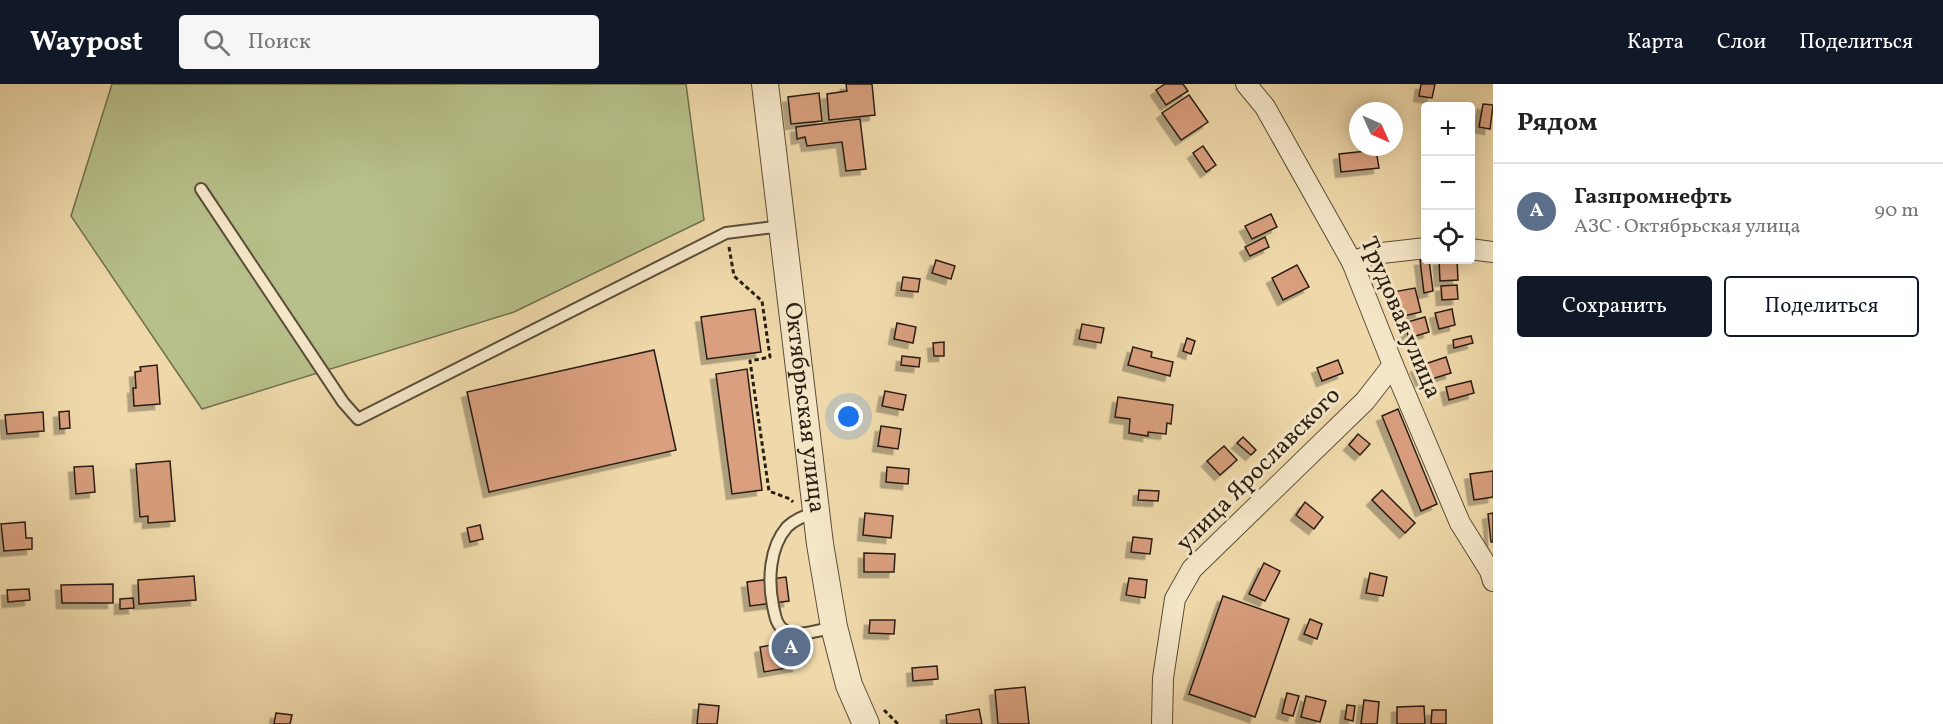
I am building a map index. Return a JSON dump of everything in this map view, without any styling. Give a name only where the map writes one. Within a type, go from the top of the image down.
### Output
[{"type":"street","name":"Октябрьская улица","points":[[765,84],[783,226],[810,514],[849,685],[866,724]]},
{"type":"street","name":"Трудовая улица","points":[[1246,84],[1264,107],[1352,262],[1460,523],[1490,571],[1493,580]]},
{"type":"street","points":[[1352,262],[1373,254],[1421,248]]},
{"type":"street","points":[[1475,250],[1493,252]]},
{"type":"street","name":"улица Ярославского","points":[[1162,724],[1163,678],[1175,599],[1192,569],[1365,401],[1393,365]]},
{"type":"lane","points":[[201,189],[343,402],[358,419],[726,233],[783,226]]},
{"type":"lane","points":[[810,514],[800,517],[788,526],[779,540],[771,565],[770,589],[777,622],[785,631],[800,634],[834,627]]},
{"type":"path","points":[[726,233],[734,276],[762,301],[770,357],[750,361],[769,491],[790,499],[810,514]]},
{"type":"green space","points":[[112,84],[686,84],[704,220],[514,312],[202,409],[71,216]]},
{"type":"building","points":[[846,84],[872,84],[875,115],[829,120],[827,94],[847,91]]},
{"type":"building","points":[[1165,84],[1183,84],[1188,91],[1166,105],[1156,90]]},
{"type":"building","points":[[1421,84],[1435,84],[1432,98],[1419,96]]},
{"type":"building","points":[[819,93],[822,121],[791,124],[788,97]]},
{"type":"building","points":[[1189,95],[1208,122],[1181,140],[1162,113]]},
{"type":"building","points":[[1483,104],[1493,105],[1490,129],[1479,127]]},
{"type":"building","points":[[860,119],[866,169],[846,171],[842,142],[807,146],[805,137],[797,139],[796,127]]},
{"type":"building","points":[[1203,146],[1216,165],[1206,172],[1193,153]]},
{"type":"building","points":[[1339,154],[1377,156],[1379,168],[1341,172]]},
{"type":"building","points":[[1271,214],[1277,227],[1252,239],[1245,226]]},
{"type":"building","points":[[1265,237],[1269,247],[1250,256],[1245,247]]},
{"type":"building","points":[[936,260],[955,266],[951,279],[932,273]]},
{"type":"building","points":[[1420,260],[1421,264],[1430,264],[1433,291],[1424,293]]},
{"type":"building","points":[[1439,264],[1457,264],[1458,280],[1440,281]]},
{"type":"building","points":[[1297,265],[1309,287],[1283,300],[1272,278]]},
{"type":"building","points":[[903,277],[920,279],[918,292],[901,290]]},
{"type":"building","points":[[1457,285],[1458,299],[1442,300],[1441,286]]},
{"type":"building","points":[[1415,288],[1421,312],[1399,317],[1393,292]]},
{"type":"building","points":[[755,309],[761,352],[707,359],[701,317]]},
{"type":"building","points":[[1452,309],[1455,325],[1439,329],[1435,313]]},
{"type":"building","points":[[1425,317],[1429,332],[1409,338],[1404,323]]},
{"type":"building","points":[[897,323],[916,327],[913,343],[894,339]]},
{"type":"building","points":[[1082,324],[1104,328],[1101,343],[1079,339]]},
{"type":"building","points":[[1471,336],[1473,343],[1454,348],[1453,340]]},
{"type":"building","points":[[1187,338],[1195,341],[1191,354],[1183,351]]},
{"type":"building","points":[[944,342],[944,356],[934,356],[933,343]]},
{"type":"building","points":[[1133,347],[1152,352],[1151,357],[1173,362],[1170,376],[1128,365]]},
{"type":"building","points":[[654,350],[676,450],[489,492],[467,392]]},
{"type":"building","points":[[902,356],[920,358],[919,367],[901,365]]},
{"type":"building","points":[[1446,357],[1451,373],[1422,382],[1416,367]]},
{"type":"building","points":[[1338,360],[1343,373],[1322,381],[1317,368]]},
{"type":"building","points":[[157,365],[160,404],[134,406],[135,372],[141,371],[140,367]]},
{"type":"building","points":[[747,369],[762,490],[732,494],[716,374]]},
{"type":"building","points":[[1471,381],[1474,393],[1449,400],[1446,387]]},
{"type":"building","points":[[885,391],[906,395],[903,410],[882,406]]},
{"type":"building","points":[[1118,397],[1173,405],[1171,424],[1167,423],[1166,434],[1148,432],[1148,436],[1129,433],[1130,419],[1115,417]]},
{"type":"building","points":[[1398,409],[1437,504],[1421,511],[1382,416]]},
{"type":"building","points":[[69,411],[70,428],[60,429],[59,412]]},
{"type":"building","points":[[43,412],[44,431],[7,434],[5,415]]},
{"type":"building","points":[[881,426],[901,429],[898,449],[878,446]]},
{"type":"building","points":[[1358,434],[1370,444],[1360,455],[1349,445]]},
{"type":"building","points":[[1243,437],[1256,450],[1251,455],[1237,443]]},
{"type":"building","points":[[1224,446],[1237,460],[1220,475],[1207,461]]},
{"type":"building","points":[[170,461],[175,521],[148,523],[148,516],[140,517],[136,464]]},
{"type":"building","points":[[93,466],[95,492],[76,494],[74,467]]},
{"type":"building","points":[[887,467],[909,469],[908,484],[886,482]]},
{"type":"building","points":[[1493,471],[1493,497],[1474,500],[1470,474]]},
{"type":"building","points":[[1139,490],[1159,491],[1158,501],[1138,500]]},
{"type":"building","points":[[1382,490],[1415,523],[1405,533],[1372,500]]},
{"type":"building","points":[[1305,502],[1323,517],[1314,529],[1296,515]]},
{"type":"building","points":[[865,513],[893,516],[891,538],[863,535]]},
{"type":"building","points":[[1493,513],[1493,542],[1491,542],[1488,514]]},
{"type":"building","points":[[25,522],[26,538],[32,538],[32,549],[4,551],[1,524]]},
{"type":"building","points":[[480,525],[483,539],[470,542],[467,528]]},
{"type":"building","points":[[1133,537],[1152,539],[1150,554],[1131,552]]},
{"type":"building","points":[[864,553],[895,554],[894,572],[864,572]]},
{"type":"building","points":[[1264,563],[1280,571],[1265,601],[1249,594]]},
{"type":"building","points":[[1370,573],[1387,577],[1383,596],[1366,593]]},
{"type":"building","points":[[194,576],[196,600],[139,604],[138,580]]},
{"type":"building","points":[[786,577],[789,601],[750,606],[747,582]]},
{"type":"building","points":[[1129,578],[1147,580],[1145,598],[1126,595]]},
{"type":"building","points":[[113,584],[113,603],[62,603],[61,585]]},
{"type":"building","points":[[29,589],[30,600],[8,602],[7,590]]},
{"type":"building","points":[[1223,596],[1289,619],[1255,717],[1189,694]]},
{"type":"building","points":[[133,598],[134,608],[120,609],[120,599]]},
{"type":"building","points":[[1310,619],[1322,624],[1317,639],[1304,634]]},
{"type":"building","points":[[870,620],[895,620],[894,634],[869,633]]},
{"type":"building","points":[[794,641],[798,666],[764,672],[760,647]]},
{"type":"building","points":[[937,666],[938,679],[913,681],[912,668]]},
{"type":"building","points":[[1025,687],[1029,724],[998,724],[995,690]]},
{"type":"building","points":[[1287,693],[1299,696],[1293,716],[1282,713]]},
{"type":"building","points":[[1306,696],[1326,701],[1320,722],[1301,717]]},
{"type":"building","points":[[1364,700],[1379,702],[1377,724],[1361,724]]},
{"type":"building","points":[[699,704],[719,706],[717,724],[697,724]]},
{"type":"building","points":[[1347,705],[1355,706],[1353,721],[1345,719]]},
{"type":"building","points":[[1424,706],[1425,724],[1397,724],[1397,707]]},
{"type":"building","points":[[979,709],[982,724],[947,724],[946,715]]},
{"type":"building","points":[[1432,710],[1446,710],[1446,724],[1431,724]]},
{"type":"building","points":[[276,713],[292,715],[290,724],[274,724]]},
{"type":"place","name":"Газпромнефть","points":[[791,647]]}]
